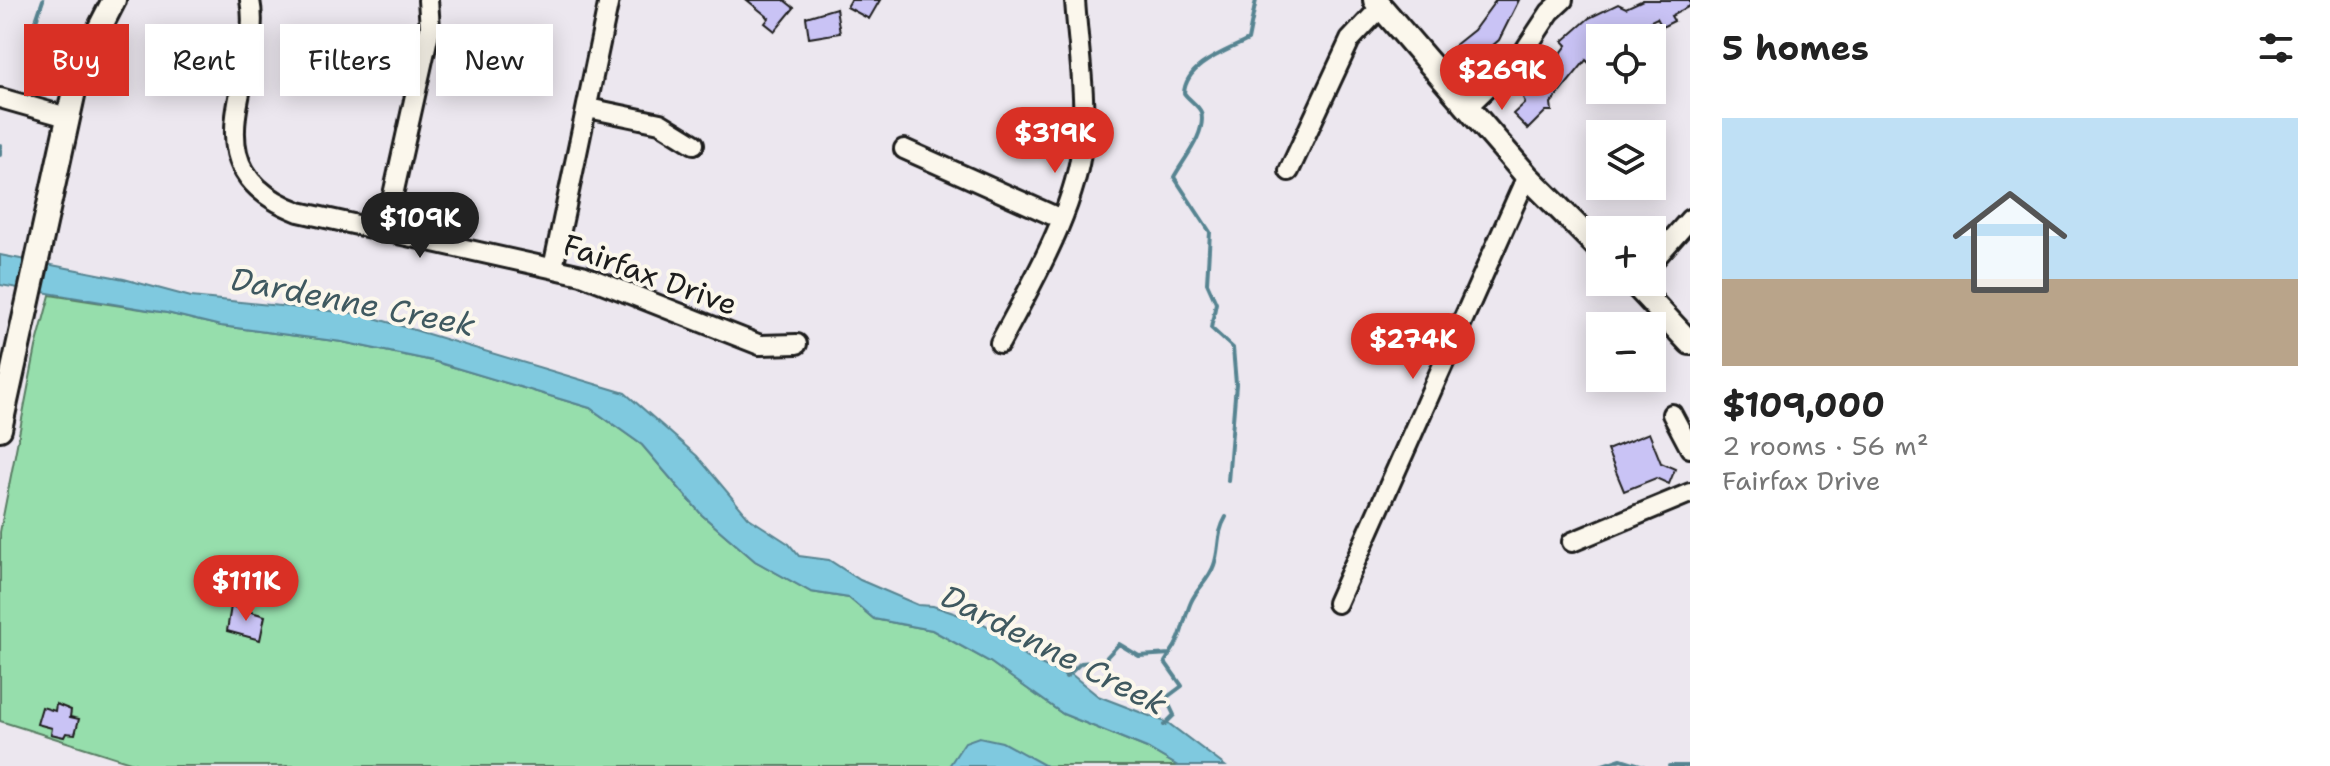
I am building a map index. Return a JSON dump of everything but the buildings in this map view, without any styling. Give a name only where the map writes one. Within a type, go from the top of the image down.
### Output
[{"type":"main road","points":[[0,429],[67,117],[81,69],[114,0]]},
{"type":"main road","points":[[1378,3],[1527,176],[1586,235]]},
{"type":"main road","points":[[1647,296],[1690,343]]},
{"type":"street","name":"Fairfax Drive","points":[[250,0],[252,22],[234,120],[237,146],[248,173],[261,189],[290,208],[609,283],[760,345],[797,344]]},
{"type":"street","points":[[385,231],[430,28],[428,0]]},
{"type":"street","points":[[553,268],[609,0]]},
{"type":"street","points":[[1000,343],[1073,189],[1082,139],[1075,0]]},
{"type":"street","points":[[1467,107],[1523,53],[1550,12],[1563,0]]},
{"type":"street","points":[[1289,171],[1350,40],[1378,3]]},
{"type":"street","points":[[0,98],[67,117]]},
{"type":"street","points":[[588,108],[660,123],[694,144]]},
{"type":"street","points":[[904,149],[1061,219]]},
{"type":"street","points":[[1337,603],[1527,176]]},
{"type":"street","points":[[1666,246],[1690,219]]},
{"type":"street","points":[[1672,414],[1690,448]]},
{"type":"street","points":[[1572,542],[1690,493]]},
{"type":"green space","points":[[50,295],[167,313],[221,326],[342,342],[433,361],[590,408],[642,445],[702,515],[755,561],[811,592],[849,598],[874,619],[932,630],[990,662],[1063,714],[1147,748],[1178,766],[143,766],[0,721],[0,532],[36,347]]},
{"type":"water","points":[[0,255],[124,279],[191,297],[361,314],[625,393],[697,456],[749,518],[789,544],[799,556],[829,560],[860,580],[918,605],[933,606],[980,622],[1007,637],[1026,657],[1064,675],[1071,674],[1098,696],[1168,723],[1225,766],[1178,766],[1147,748],[1063,714],[990,662],[932,630],[874,619],[849,598],[811,592],[755,561],[702,515],[642,445],[590,408],[433,361],[342,342],[221,326],[167,313],[0,285]]},
{"type":"water","points":[[979,737],[1002,742],[1046,766],[949,766],[965,742]]},
{"type":"waterway","points":[[35,24],[43,0]]},
{"type":"waterway","points":[[1228,481],[1236,384],[1233,348],[1211,328],[1216,303],[1207,283],[1210,232],[1174,177],[1201,129],[1201,112],[1184,93],[1186,83],[1208,60],[1248,40],[1256,0]]},
{"type":"waterway","points":[[0,155],[1,145]]},
{"type":"waterway","name":"Dardenne Creek","points":[[1066,677],[1081,663],[1103,661],[1119,644],[1139,656],[1170,654],[1191,602],[1214,565],[1226,517]]},
{"type":"waterway","name":"Dardenne Creek","points":[[1164,725],[1174,715],[1166,698],[1182,686],[1165,662],[1170,654]]},
{"type":"waterway","points":[[1600,766],[1621,759],[1643,766]]},
{"type":"waterway","points":[[1669,766],[1690,766]]}]
